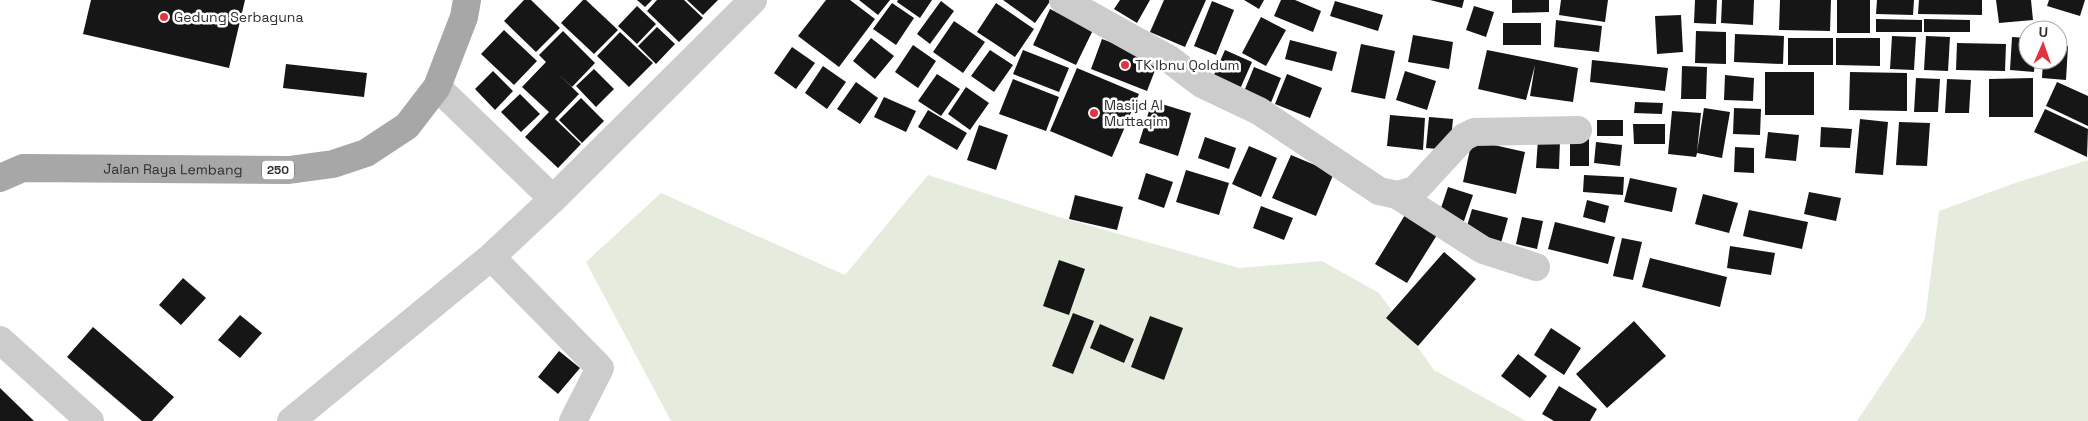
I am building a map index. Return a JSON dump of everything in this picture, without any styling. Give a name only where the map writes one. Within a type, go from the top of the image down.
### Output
[{"type":"main road","name":"Jalan Raya Lembang","points":[[0,178],[23,168],[289,170],[333,164],[366,153],[407,126],[437,87],[464,17],[467,0]]},
{"type":"street","points":[[292,421],[491,257],[553,199],[752,0]]},
{"type":"street","points":[[1063,0],[1169,59],[1202,84],[1259,111],[1380,191],[1397,195],[1483,250],[1536,266]]},
{"type":"street","points":[[437,87],[553,199]]},
{"type":"street","points":[[1397,195],[1415,190],[1464,137],[1474,132],[1578,130]]},
{"type":"street","points":[[491,257],[600,368],[572,421]]},
{"type":"street","points":[[0,340],[90,421]]},
{"type":"green space","points":[[2088,160],[2088,421],[1857,421],[1925,319],[1939,211],[2015,183]]},
{"type":"green space","points":[[928,175],[1059,217],[1239,268],[1322,261],[1379,293],[1434,370],[1526,421],[671,421],[586,262],[661,193],[845,275]]},
{"type":"building","name":"Gedung Serbaguna","points":[[91,0],[245,0],[229,68],[83,34]]},
{"type":"building","points":[[524,0],[531,0],[560,28],[536,52],[504,21]]},
{"type":"building","points":[[583,0],[586,0],[618,30],[594,54],[561,23]]},
{"type":"building","points":[[637,0],[652,0],[645,7]]},
{"type":"building","points":[[657,0],[684,0],[703,18],[679,42],[647,11]]},
{"type":"building","points":[[687,0],[718,0],[703,15]]},
{"type":"building","points":[[826,0],[850,0],[875,19],[839,67],[798,36]]},
{"type":"building","points":[[859,0],[890,0],[878,15]]},
{"type":"building","points":[[898,0],[932,0],[920,18],[897,2]]},
{"type":"building","points":[[1003,0],[1051,0],[1035,23]]},
{"type":"building","points":[[1120,0],[1150,0],[1137,23],[1114,9]]},
{"type":"building","points":[[1164,0],[1206,0],[1185,47],[1150,32]]},
{"type":"building","points":[[1244,0],[1264,0],[1259,9]]},
{"type":"building","points":[[1281,0],[1295,0],[1321,11],[1313,32],[1274,16]]},
{"type":"building","points":[[1430,0],[1464,0],[1462,8]]},
{"type":"building","points":[[1512,0],[1549,0],[1549,12],[1512,13]]},
{"type":"building","points":[[1561,0],[1608,0],[1605,22],[1559,15]]},
{"type":"building","points":[[1695,0],[1717,0],[1716,24],[1694,23]]},
{"type":"building","points":[[1722,0],[1754,0],[1753,25],[1721,23]]},
{"type":"building","points":[[1780,0],[1831,0],[1830,31],[1779,30]]},
{"type":"building","points":[[1837,0],[1870,0],[1870,33],[1837,33]]},
{"type":"building","points":[[1877,0],[1914,0],[1913,15],[1876,14]]},
{"type":"building","points":[[1919,0],[1982,0],[1982,15],[1918,14]]},
{"type":"building","points":[[1996,0],[2031,0],[2033,20],[1999,23]]},
{"type":"building","points":[[2049,0],[2085,0],[2080,16],[2047,6]]},
{"type":"building","points":[[941,1],[954,11],[930,44],[917,34]]},
{"type":"building","points":[[1212,1],[1234,10],[1216,55],[1194,46]]},
{"type":"building","points":[[1335,1],[1383,15],[1378,31],[1330,16]]},
{"type":"building","points":[[892,3],[914,18],[896,45],[873,29]]},
{"type":"building","points":[[996,3],[1034,29],[1015,57],[977,32]]},
{"type":"building","points":[[637,6],[656,24],[637,44],[618,26]]},
{"type":"building","points":[[1474,6],[1494,12],[1486,37],[1466,30]]},
{"type":"building","points":[[1050,9],[1093,30],[1076,65],[1033,45]]},
{"type":"building","points":[[1681,15],[1683,52],[1657,54],[1655,16]]},
{"type":"building","points":[[1261,17],[1286,30],[1266,66],[1242,53]]},
{"type":"building","points":[[1876,19],[1922,20],[1922,32],[1876,32]]},
{"type":"building","points":[[1924,19],[1970,20],[1970,32],[1924,32]]},
{"type":"building","points":[[1556,20],[1602,26],[1599,52],[1554,47]]},
{"type":"building","points":[[954,21],[985,42],[963,73],[933,52]]},
{"type":"building","points":[[1503,23],[1541,23],[1541,45],[1503,45]]},
{"type":"building","points":[[657,27],[675,44],[656,64],[638,46]]},
{"type":"building","points":[[504,30],[537,61],[514,85],[481,54]]},
{"type":"building","points":[[563,31],[595,63],[572,87],[555,71],[579,94],[555,119],[581,144],[558,168],[525,137],[549,112],[522,87],[546,62],[539,55]]},
{"type":"building","points":[[1696,31],[1726,32],[1726,64],[1695,63]]},
{"type":"building","points":[[620,32],[653,63],[629,87],[597,56]]},
{"type":"building","points":[[1735,34],[1784,36],[1783,64],[1734,62]]},
{"type":"building","points":[[1413,35],[1453,42],[1449,69],[1408,62]]},
{"type":"building","points":[[1892,36],[1916,37],[1914,70],[1890,69]]},
{"type":"building","points":[[1926,36],[1950,37],[1948,71],[1924,70]]},
{"type":"building","points":[[2012,37],[2018,37],[2018,70],[2034,70],[2034,72],[2010,70]]},
{"type":"building","points":[[871,38],[894,56],[875,79],[853,61]]},
{"type":"building","points":[[1788,38],[1833,38],[1833,65],[1788,65]]},
{"type":"building","points":[[1836,38],[1880,38],[1880,66],[1836,65]]},
{"type":"building","name":"TK Ibnu Qoldum","points":[[1102,39],[1159,60],[1147,91],[1091,69]]},
{"type":"building","points":[[1290,40],[1337,52],[1332,71],[1285,59]]},
{"type":"building","points":[[1957,43],[2006,44],[2005,71],[1956,70]]},
{"type":"building","points":[[1361,44],[1395,51],[1385,99],[1351,92]]},
{"type":"building","points":[[913,45],[936,61],[918,88],[895,72]]},
{"type":"building","points":[[792,47],[815,63],[796,89],[774,73]]},
{"type":"building","points":[[990,50],[1013,65],[994,92],[971,76]]},
{"type":"building","points":[[1023,50],[1069,68],[1059,92],[1013,74]]},
{"type":"building","points":[[1225,50],[1252,62],[1240,89],[1213,77]]},
{"type":"building","points":[[1487,50],[1578,68],[1573,102],[1530,96],[1535,65],[1526,100],[1478,89]]},
{"type":"building","points":[[1592,60],[1668,68],[1665,91],[1590,82]]},
{"type":"building","points":[[286,64],[367,73],[364,97],[283,88]]},
{"type":"building","points":[[823,66],[846,82],[827,109],[805,93]]},
{"type":"building","points":[[1682,66],[1707,67],[1706,99],[1681,99]]},
{"type":"building","points":[[1254,67],[1281,78],[1270,105],[1243,94]]},
{"type":"building","name":"Masijd Al Muttaqim","points":[[1077,68],[1139,94],[1112,157],[1050,131]]},
{"type":"building","points":[[594,69],[614,89],[596,107],[576,86]]},
{"type":"building","points":[[2042,70],[2067,70],[2066,80],[2042,78]]},
{"type":"building","points":[[493,71],[513,91],[495,110],[475,89]]},
{"type":"building","points":[[1405,71],[1436,81],[1427,110],[1396,100]]},
{"type":"building","points":[[1765,72],[1814,72],[1814,115],[1765,115]]},
{"type":"building","points":[[1850,72],[1907,73],[1907,111],[1849,110]]},
{"type":"building","points":[[937,74],[960,89],[941,116],[918,101]]},
{"type":"building","points":[[1287,74],[1322,88],[1310,118],[1275,104]]},
{"type":"building","points":[[1725,75],[1754,78],[1753,101],[1724,100]]},
{"type":"building","points":[[1916,78],[1940,79],[1938,112],[1914,112]]},
{"type":"building","points":[[2033,78],[2033,117],[1989,117],[1989,79]]},
{"type":"building","points":[[1013,79],[1059,97],[1046,131],[999,114]]},
{"type":"building","points":[[1947,79],[1971,80],[1969,113],[1945,113]]},
{"type":"building","points":[[856,82],[878,98],[860,124],[837,109]]},
{"type":"building","points":[[2057,82],[2088,96],[2088,126],[2046,106]]},
{"type":"building","points":[[966,87],[989,103],[970,130],[948,114]]},
{"type":"building","points":[[520,94],[540,114],[521,132],[501,112]]},
{"type":"building","points":[[884,97],[916,111],[906,132],[874,117]]},
{"type":"building","points":[[581,98],[604,121],[582,143],[559,120]]},
{"type":"building","points":[[1152,101],[1191,113],[1178,156],[1139,143]]},
{"type":"building","points":[[1635,102],[1663,103],[1662,114],[1634,113]]},
{"type":"building","points":[[1704,108],[1730,112],[1722,158],[1697,153],[1696,157],[1668,154],[1672,111],[1701,113],[1697,152]]},
{"type":"building","points":[[1734,108],[1761,109],[1760,135],[1733,134]]},
{"type":"building","points":[[2045,109],[2088,129],[2087,157],[2034,132]]},
{"type":"building","points":[[928,110],[967,133],[957,150],[918,127]]},
{"type":"building","points":[[1390,115],[1425,118],[1423,150],[1387,146]]},
{"type":"building","points":[[1429,117],[1453,119],[1450,150],[1426,148]]},
{"type":"building","points":[[1860,119],[1888,122],[1883,175],[1855,173]]},
{"type":"building","points":[[1597,120],[1623,120],[1623,136],[1597,136]]},
{"type":"building","points":[[1899,122],[1930,123],[1927,166],[1896,165]]},
{"type":"building","points":[[1633,124],[1665,124],[1665,144],[1634,144]]},
{"type":"building","points":[[979,125],[1008,135],[996,170],[967,160]]},
{"type":"building","points":[[1821,127],[1852,129],[1850,148],[1820,147]]},
{"type":"building","points":[[1768,132],[1799,135],[1796,161],[1765,158]]},
{"type":"building","points":[[1570,136],[1589,136],[1589,166],[1570,166]]},
{"type":"building","points":[[1205,137],[1236,148],[1229,169],[1198,158]]},
{"type":"building","points":[[1538,139],[1560,141],[1559,169],[1536,168]]},
{"type":"building","points":[[1472,140],[1525,152],[1516,194],[1463,182]]},
{"type":"building","points":[[1596,142],[1622,145],[1620,166],[1594,163]]},
{"type":"building","points":[[1249,146],[1277,158],[1261,197],[1232,184]]},
{"type":"building","points":[[1735,147],[1754,148],[1754,173],[1734,172]]},
{"type":"building","points":[[1291,155],[1334,173],[1316,216],[1272,198]]},
{"type":"building","points":[[1186,170],[1229,183],[1219,215],[1176,202]]},
{"type":"building","points":[[1146,173],[1173,182],[1164,208],[1138,199]]},
{"type":"building","points":[[1584,175],[1624,177],[1623,195],[1583,192]]},
{"type":"building","points":[[1630,178],[1677,188],[1672,212],[1624,202]]},
{"type":"building","points":[[1448,187],[1473,195],[1464,221],[1439,214]]},
{"type":"building","points":[[1809,192],[1841,198],[1836,221],[1804,214]]},
{"type":"building","points":[[1703,194],[1738,203],[1729,233],[1695,224]]},
{"type":"building","points":[[1075,195],[1123,207],[1117,230],[1069,219]]},
{"type":"building","points":[[1587,200],[1609,206],[1605,223],[1583,217]]},
{"type":"building","points":[[1261,206],[1293,218],[1284,240],[1253,228]]},
{"type":"building","points":[[1472,209],[1508,218],[1501,243],[1465,233]]},
{"type":"building","points":[[1749,210],[1808,222],[1802,249],[1743,236]]},
{"type":"building","points":[[1405,215],[1437,235],[1407,283],[1375,264]]},
{"type":"building","points":[[1522,217],[1543,221],[1537,249],[1516,244]]},
{"type":"building","points":[[1555,222],[1615,237],[1608,264],[1548,249]]},
{"type":"building","points":[[1622,238],[1642,242],[1633,280],[1613,276]]},
{"type":"building","points":[[1730,246],[1775,253],[1771,275],[1727,268]]},
{"type":"building","points":[[1444,252],[1476,279],[1418,346],[1386,318]]},
{"type":"building","points":[[1650,258],[1727,277],[1720,307],[1642,287]]},
{"type":"building","points":[[1059,260],[1085,269],[1069,315],[1043,306]]},
{"type":"building","points":[[183,278],[206,298],[181,325],[159,305]]},
{"type":"building","points":[[1073,313],[1094,321],[1073,374],[1052,366]]},
{"type":"building","points":[[240,315],[262,333],[240,358],[218,340]]},
{"type":"building","points":[[1150,316],[1183,328],[1164,380],[1131,367]]},
{"type":"building","points":[[1634,321],[1666,356],[1607,408],[1576,374]]},
{"type":"building","points":[[1100,324],[1134,339],[1124,363],[1090,348]]},
{"type":"building","points":[[93,327],[174,397],[152,421],[142,421],[67,357]]},
{"type":"building","points":[[1551,328],[1581,348],[1564,375],[1534,355]]},
{"type":"building","points":[[559,351],[580,368],[558,394],[538,377]]},
{"type":"building","points":[[1518,354],[1547,376],[1530,398],[1501,376]]},
{"type":"building","points":[[1559,386],[1597,409],[1590,421],[1554,421],[1542,414]]},
{"type":"building","points":[[0,388],[34,421],[0,421]]},
{"type":"place","name":"Gedung Serbaguna","points":[[164,17]]},
{"type":"place","name":"TK Ibnu Qoldum","points":[[1125,65]]},
{"type":"place","name":"Masijd Al Muttaqim","points":[[1094,113]]}]
